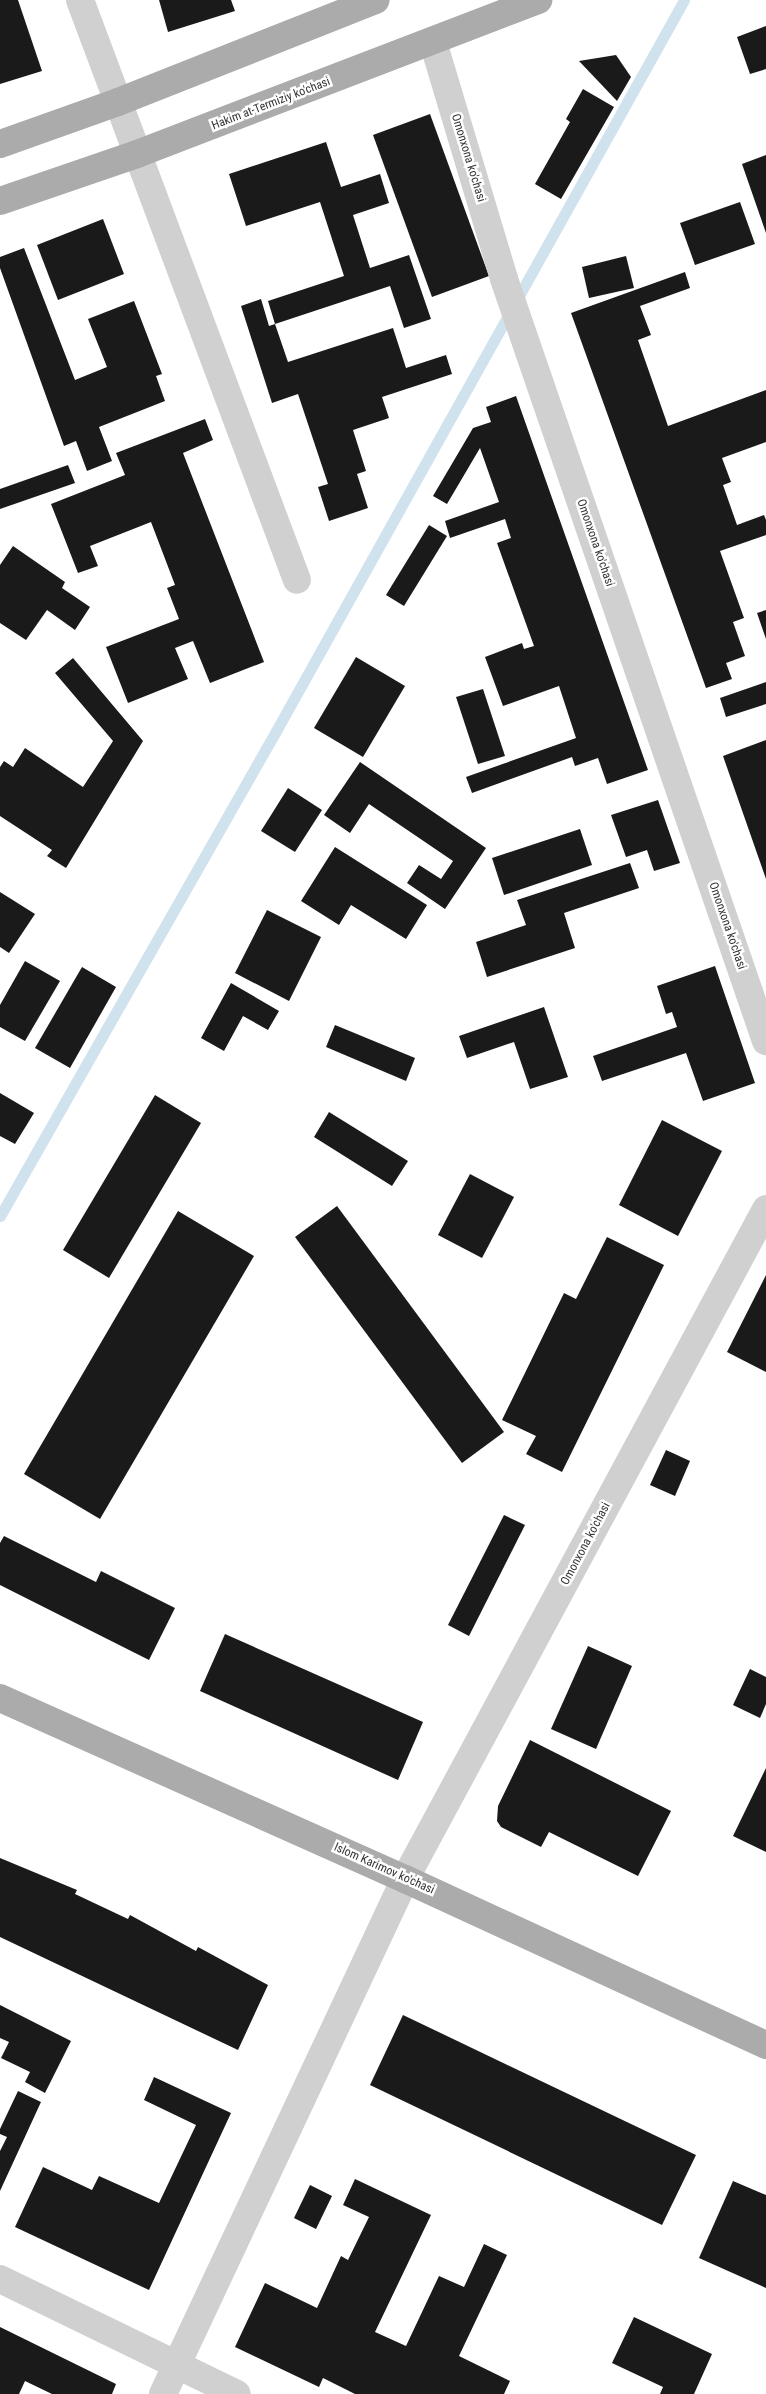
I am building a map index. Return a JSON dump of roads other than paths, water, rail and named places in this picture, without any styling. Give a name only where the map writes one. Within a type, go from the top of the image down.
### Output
[{"type":"main road","points":[[0,144],[118,102],[375,0]]},
{"type":"main road","name":"Hakim at-Termiziy ko'chasi","points":[[0,201],[137,154],[433,42],[538,0]]},
{"type":"main road","name":"Islom Karimov ko'chasi","points":[[0,1698],[405,1878],[766,2045]]},
{"type":"street","points":[[80,0],[296,580]]},
{"type":"street","name":"Omonxona ko'chasi","points":[[433,42],[504,279],[766,1041]]},
{"type":"street","name":"Omonxona ko'chasi","points":[[163,2394],[405,1878],[766,1209]]},
{"type":"street","points":[[0,2279],[237,2394]]},
{"type":"waterway","points":[[0,1216],[276,731],[684,0]]}]
